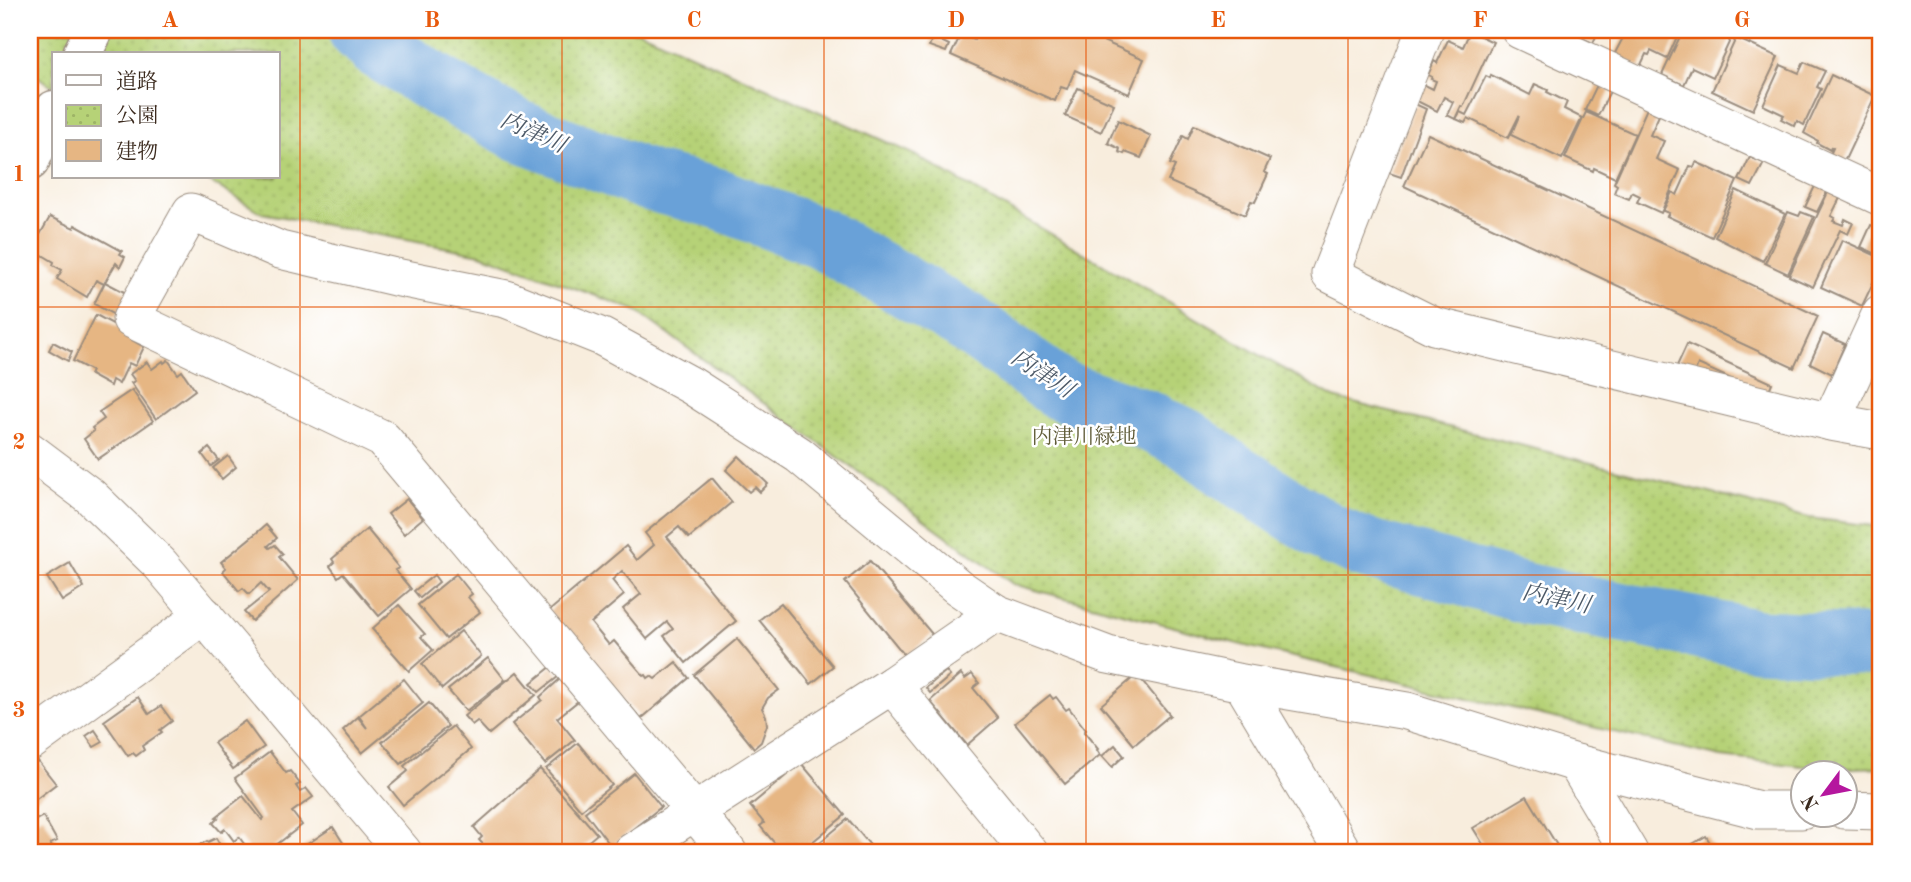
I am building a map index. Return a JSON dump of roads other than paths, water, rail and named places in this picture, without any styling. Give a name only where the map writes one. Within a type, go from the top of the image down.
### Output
[{"type":"street","points":[[83,52],[94,30]]},
{"type":"street","points":[[1425,30],[1329,275],[1434,326],[1831,422],[1881,431]]},
{"type":"street","points":[[1520,30],[1881,197]]},
{"type":"street","points":[[30,161],[52,114]]},
{"type":"street","points":[[728,852],[383,439],[131,319],[191,212],[280,250],[506,299],[602,337],[692,386],[799,455],[958,587],[996,613],[1108,654],[1242,683],[1407,711],[1576,763],[1759,810],[1788,810]]},
{"type":"street","points":[[1831,422],[1881,313]]},
{"type":"street","points":[[30,451],[90,496],[160,564],[403,852]]},
{"type":"street","points":[[632,852],[892,685],[996,613]]},
{"type":"street","points":[[30,742],[204,614]]},
{"type":"street","points":[[1242,683],[1343,852]]},
{"type":"street","points":[[892,685],[1029,852]]},
{"type":"street","points":[[1576,763],[1629,852]]},
{"type":"waterway","name":"内津川","points":[[358,30],[376,47],[442,88],[520,131],[650,181],[713,197],[822,239],[963,320],[1060,390],[1153,423],[1186,439],[1299,515],[1334,536],[1361,547],[1528,594],[1758,640],[1881,646]]},
{"type":"park label","name":"内津川緑地","points":[[1084,437]]}]
